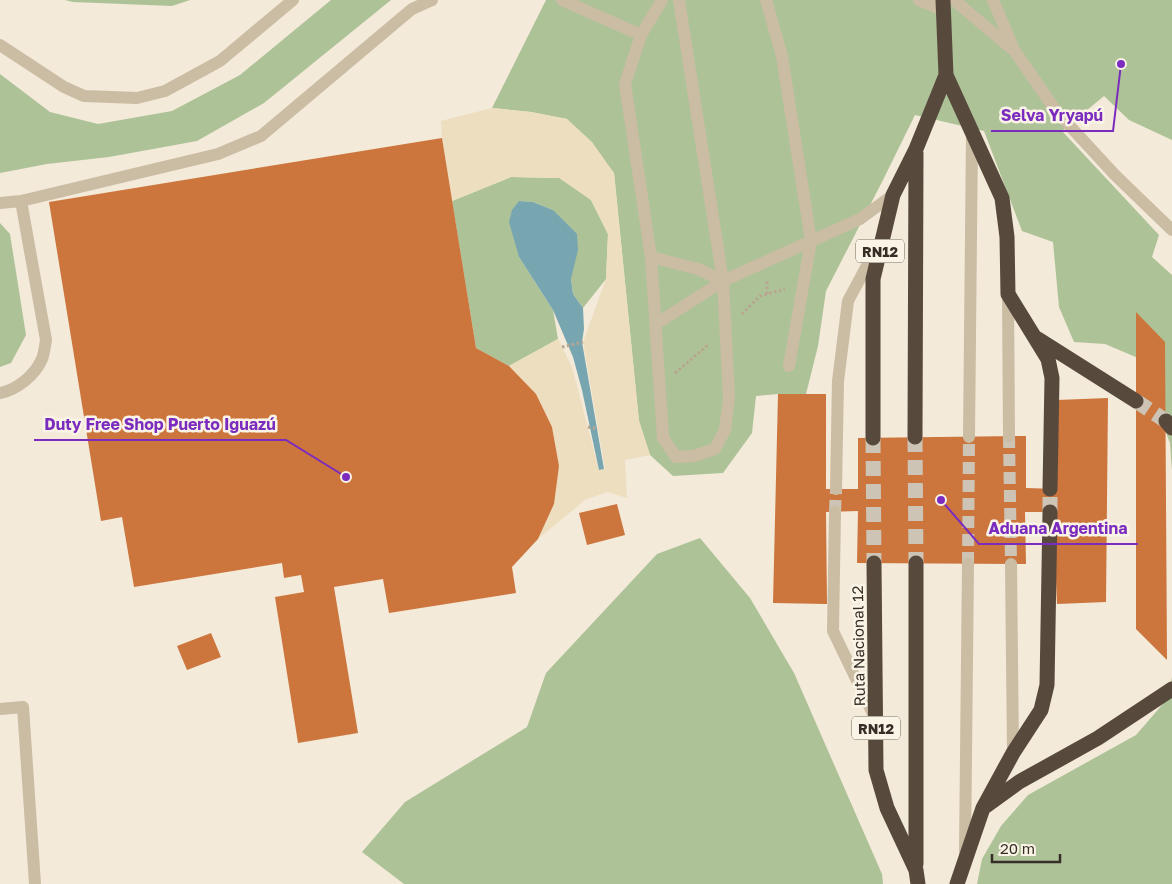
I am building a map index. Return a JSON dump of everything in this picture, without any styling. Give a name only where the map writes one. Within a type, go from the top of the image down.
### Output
[{"type":"highway","name":"RN12","points":[[873,438],[873,279],[893,195],[916,149],[946,75],[947,3]]},
{"type":"highway","name":"RN12","points":[[946,75],[1002,198],[1007,237],[1008,294]]},
{"type":"highway","name":"RN12","points":[[916,149],[916,437]]},
{"type":"highway","points":[[1008,294],[1048,359],[1052,378],[1050,489]]},
{"type":"highway","points":[[1035,338],[1136,401]]},
{"type":"highway","points":[[957,884],[983,808],[1013,753],[1041,710],[1047,685],[1050,512]]},
{"type":"highway","name":"Ruta Nacional 12","points":[[916,563],[917,877]]},
{"type":"highway","name":"Ruta Nacional 12","points":[[874,564],[876,770],[887,808],[917,877]]},
{"type":"highway","points":[[983,808],[1019,782],[1098,738],[1172,690]]},
{"type":"lane","points":[[0,45],[64,87],[84,96],[137,98],[165,91],[220,61],[293,0]]},
{"type":"lane","points":[[0,203],[21,201],[218,154],[261,136],[412,9],[432,0]]},
{"type":"lane","points":[[562,0],[641,35]]},
{"type":"lane","points":[[662,0],[641,35],[625,84],[651,258],[663,438],[676,457],[694,456],[715,449],[724,430],[729,398],[722,281],[679,0]]},
{"type":"lane","points":[[766,0],[782,56],[811,241],[789,366]]},
{"type":"lane","points":[[920,0],[947,3],[1014,50]]},
{"type":"lane","points":[[993,0],[1014,50],[1056,111],[1116,176],[1172,230]]},
{"type":"lane","points":[[968,437],[972,129]]},
{"type":"lane","points":[[656,324],[722,281],[860,219],[893,195]]},
{"type":"lane","points":[[0,392],[6,392],[27,381],[42,360],[46,340],[21,201]]},
{"type":"lane","points":[[836,489],[838,381],[848,301],[885,232]]},
{"type":"lane","points":[[651,258],[698,269],[722,281]]},
{"type":"lane","points":[[1008,294],[1010,436]]},
{"type":"lane","points":[[835,512],[833,631],[876,720]]},
{"type":"lane","points":[[965,862],[968,564]]},
{"type":"lane","points":[[1011,564],[1013,753]]},
{"type":"lane","points":[[0,709],[23,707],[35,884]]},
{"type":"path","points":[[562,347],[582,342]]},
{"type":"path","points":[[588,427],[598,429]]},
{"type":"green space","points":[[65,0],[190,0],[172,6],[73,2]]},
{"type":"green space","points":[[331,0],[391,0],[264,103],[197,141],[109,157],[47,164],[0,173],[0,74],[50,112],[98,124],[172,111],[240,75]]},
{"type":"green space","points":[[546,0],[1172,0],[1172,140],[1129,120],[1104,96],[1062,131],[1159,235],[1152,257],[1172,275],[1172,471],[1170,443],[1138,358],[1105,344],[1074,342],[1059,307],[1053,242],[1022,231],[984,131],[915,115],[826,291],[818,346],[806,394],[756,396],[752,433],[723,473],[673,476],[650,455],[639,421],[614,173],[567,119],[531,112],[492,108]]},
{"type":"green space","points":[[511,177],[560,178],[591,200],[608,234],[606,279],[583,308],[573,294],[571,279],[553,210],[533,202],[519,201],[519,257],[553,310],[558,339],[509,366],[476,348],[452,201]]},
{"type":"green space","points":[[0,223],[10,234],[26,335],[11,363],[0,367]]},
{"type":"green space","points":[[700,538],[750,598],[794,673],[882,874],[883,884],[404,884],[362,852],[405,802],[527,727],[546,673],[657,554]]},
{"type":"green space","points":[[1172,677],[1172,884],[977,884],[982,859],[1001,826],[1028,795],[1136,735],[1168,698]]},
{"type":"shaded area","points":[[492,108],[531,112],[567,119],[592,142],[614,173],[639,421],[650,455],[625,460],[627,498],[607,492],[585,500],[538,539],[554,504],[559,466],[552,427],[536,394],[509,366],[558,339],[572,367],[599,470],[605,469],[583,342],[606,279],[608,234],[591,200],[559,178],[511,177],[452,201],[441,121]]},
{"type":"water","points":[[519,201],[533,202],[553,210],[577,234],[578,250],[571,279],[573,294],[583,308],[584,329],[582,342],[604,469],[599,470],[573,357],[553,310],[519,257],[509,222],[512,210]]},
{"type":"building","points":[[442,138],[476,348],[509,366],[536,394],[552,427],[559,466],[554,504],[538,539],[512,567],[516,593],[389,613],[383,579],[334,587],[358,733],[298,743],[275,597],[304,592],[301,575],[284,578],[282,563],[134,587],[122,517],[101,521],[49,202]]},
{"type":"building","points":[[1136,312],[1165,342],[1167,660],[1136,629]]},
{"type":"building","points":[[778,394],[826,394],[826,489],[858,489],[858,438],[1026,436],[1026,488],[1057,489],[1057,400],[1108,398],[1106,602],[1057,604],[1053,512],[1025,512],[1026,564],[857,563],[858,511],[826,512],[827,604],[773,603]]},
{"type":"building","points":[[617,504],[625,535],[587,545],[579,513]]},
{"type":"building","points":[[211,633],[221,657],[187,670],[177,646]]},
{"type":"tunnel","points":[[1136,401],[1166,421]]},
{"type":"tunnel","points":[[1009,436],[1011,564]]},
{"type":"tunnel","points":[[915,437],[916,563]]},
{"type":"tunnel","points":[[968,564],[969,437]]},
{"type":"tunnel","points":[[873,438],[874,563]]},
{"type":"tunnel","points":[[835,512],[836,489]]},
{"type":"tunnel","points":[[1050,489],[1050,512]]},
{"type":"place","name":"Selva Yryapú","points":[[1121,64]]},
{"type":"place","name":"Duty Free Shop Puerto Iguazú","points":[[346,477]]},
{"type":"place","name":"Aduana Argentina","points":[[941,500]]}]
